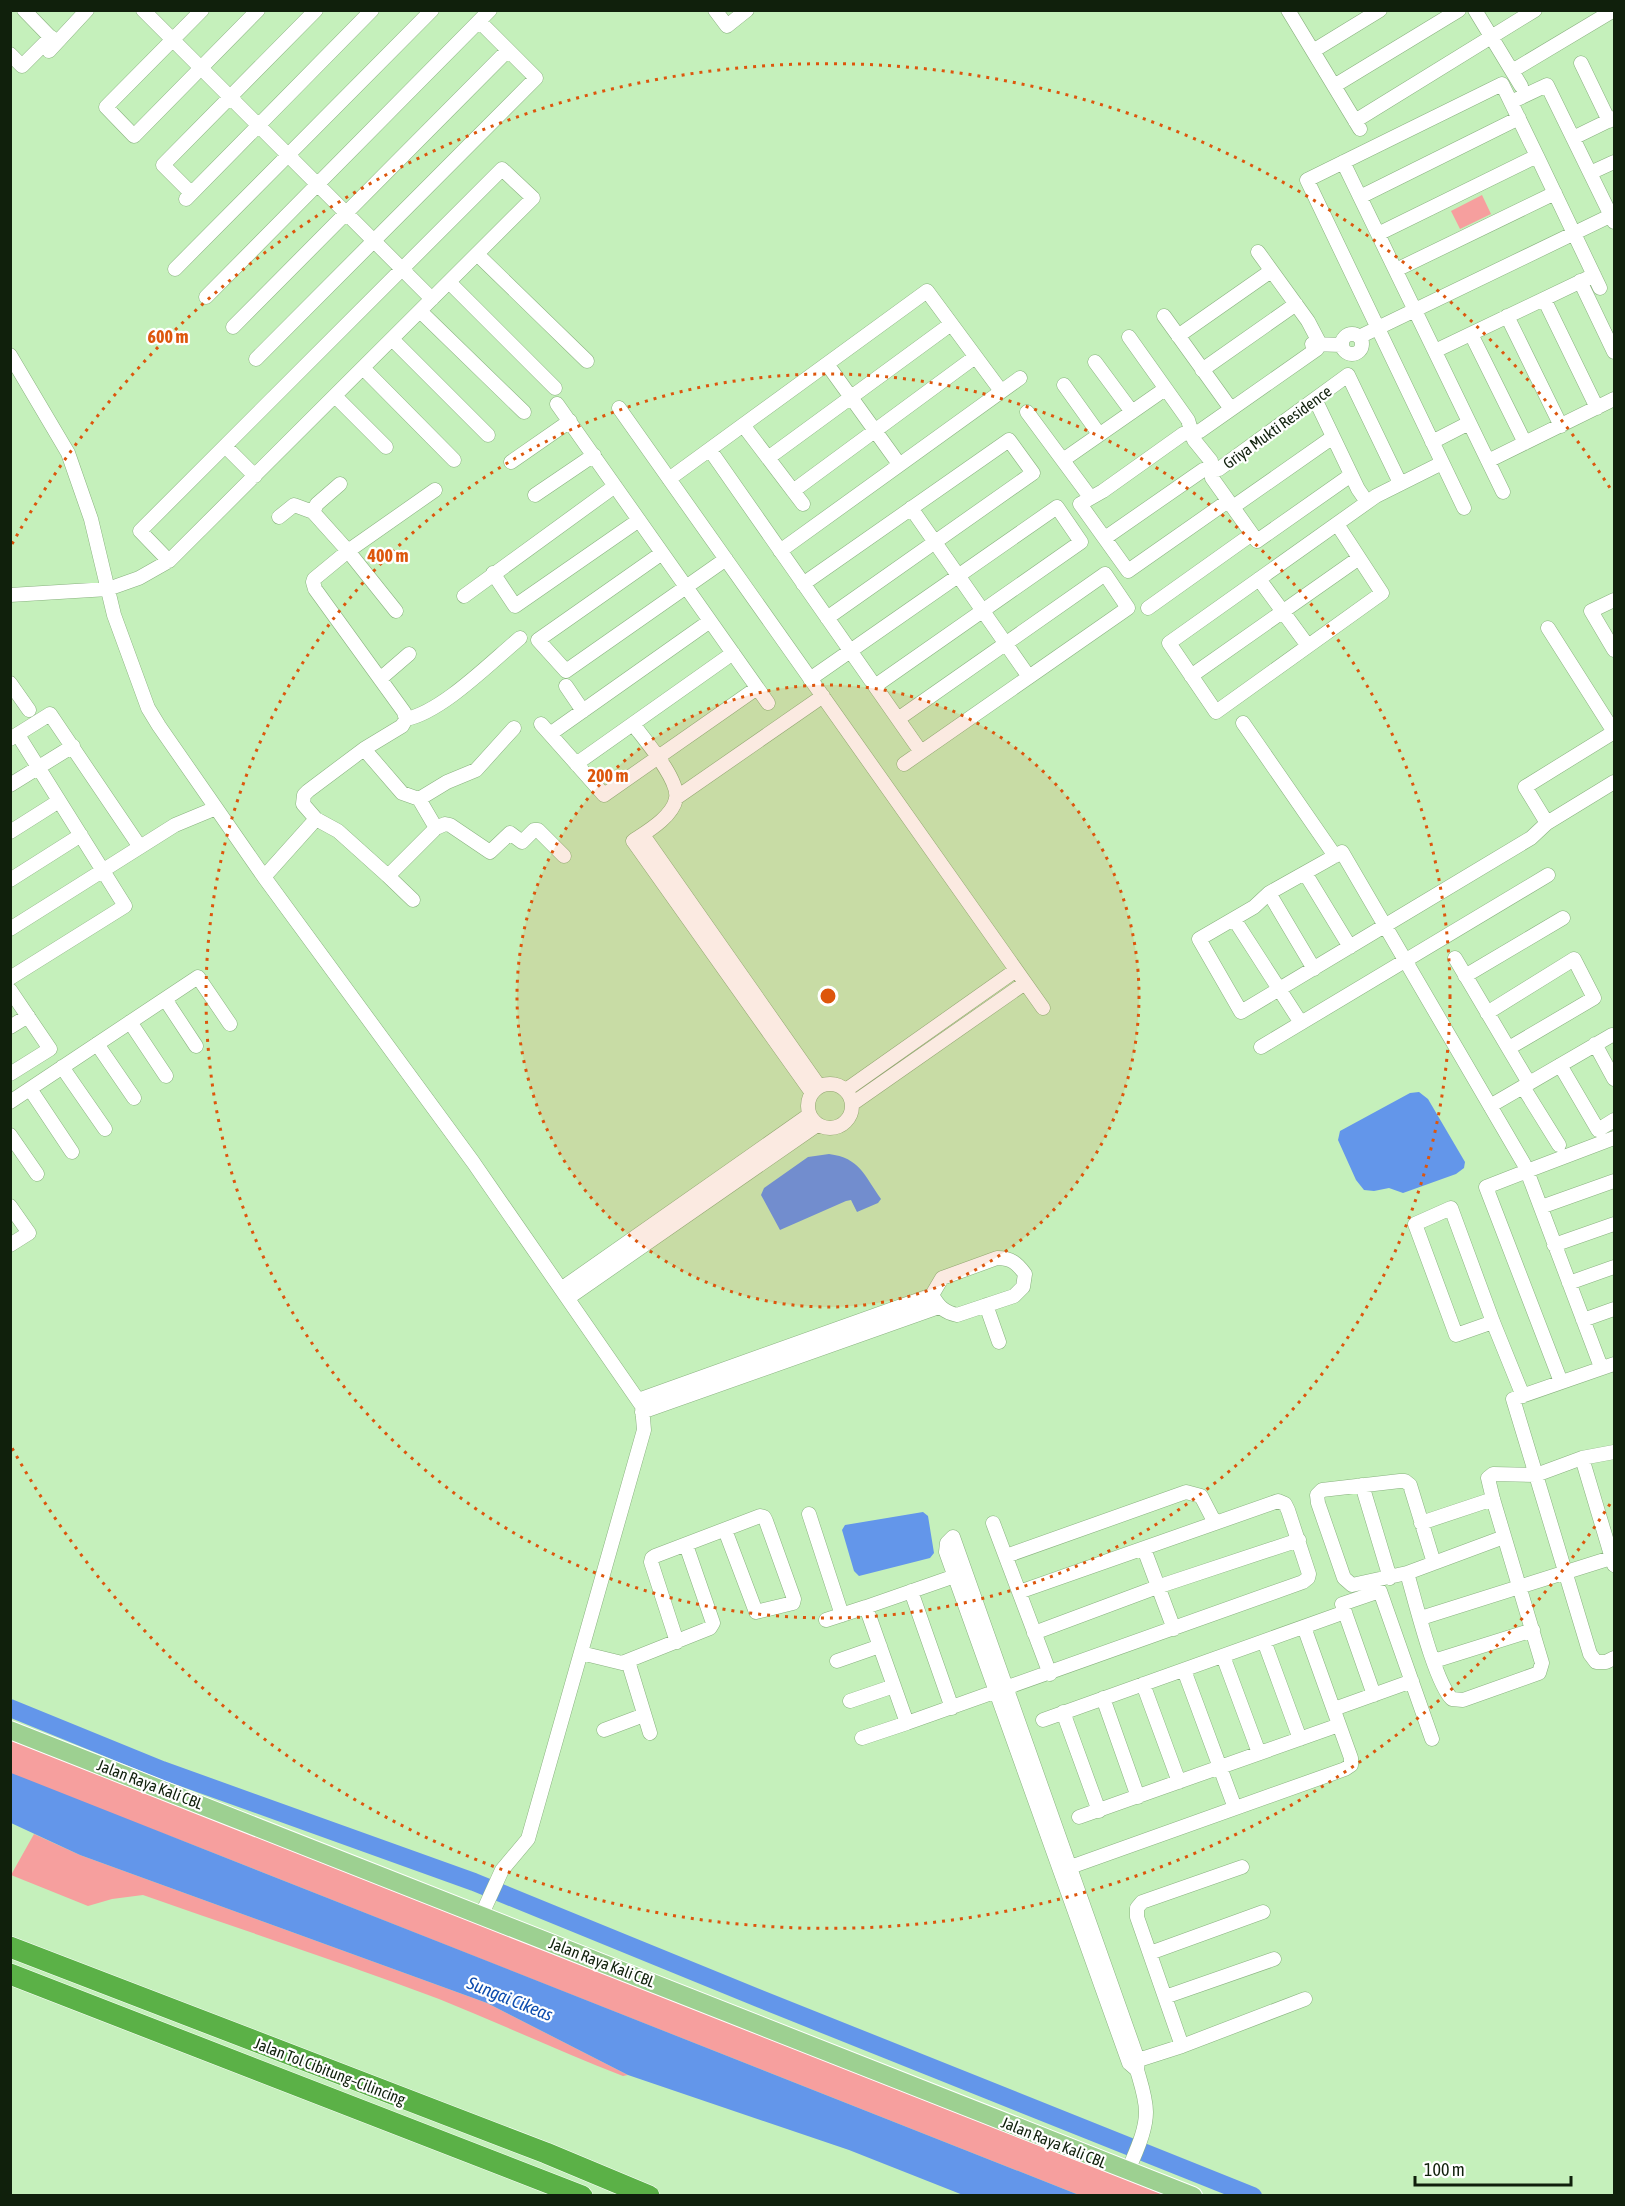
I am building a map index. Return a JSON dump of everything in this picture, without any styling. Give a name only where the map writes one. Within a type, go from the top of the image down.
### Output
[{"type":"highway","name":"Jalan Tol Cibitung–Cilincing","points":[[10,1947],[534,2149],[649,2196]]},
{"type":"highway","name":"Jalan Tol Cibitung–Cilincing","points":[[10,1974],[582,2196]]},
{"type":"main road","name":"Jalan Raya Kali CBL","points":[[10,1730],[1193,2196]]},
{"type":"street","points":[[24,10],[52,44]]},
{"type":"street","points":[[202,10],[106,107],[134,136],[258,10]]},
{"type":"street","points":[[316,10],[163,165],[189,196],[372,10]]},
{"type":"street","points":[[175,269],[432,10]]},
{"type":"street","points":[[206,297],[490,10]]},
{"type":"street","points":[[715,10],[727,26],[747,10]]},
{"type":"street","points":[[1313,51],[1380,10]]},
{"type":"street","points":[[1334,86],[1459,10]]},
{"type":"street","points":[[1475,10],[1521,86]]},
{"type":"street","points":[[1294,12],[1313,51],[1358,125],[1535,10]]},
{"type":"street","points":[[1512,71],[1614,10]]},
{"type":"street","points":[[143,11],[432,299]]},
{"type":"street","points":[[10,54],[22,66],[52,44],[84,12]]},
{"type":"street","points":[[256,359],[536,78],[480,22]]},
{"type":"street","points":[[233,327],[508,50]]},
{"type":"street","points":[[1573,138],[1612,119],[1581,63]]},
{"type":"street","points":[[1464,508],[1307,180],[1502,84],[1600,288]]},
{"type":"street","points":[[1333,437],[1128,571],[1080,504],[1090,497],[1098,485],[1179,428],[1191,430],[1229,407],[1312,344],[1342,345],[1348,335],[1354,334],[1359,337],[1613,218],[1547,85],[1511,102]]},
{"type":"street","points":[[1360,197],[1519,118]]},
{"type":"street","points":[[1378,234],[1537,156]]},
{"type":"street","points":[[1343,162],[1503,492]]},
{"type":"street","points":[[1590,173],[1614,162]]},
{"type":"street","points":[[10,595],[108,589],[139,578],[169,561],[532,198],[502,169],[140,531],[169,561]]},
{"type":"street","points":[[1396,270],[1555,193]]},
{"type":"street","points":[[1258,252],[1315,332],[1320,344]]},
{"type":"street","points":[[477,254],[587,362]]},
{"type":"street","points":[[1178,336],[1271,271]]},
{"type":"street","points":[[1435,351],[1594,275]]},
{"type":"street","points":[[1580,281],[1614,352]]},
{"type":"street","points":[[449,282],[555,388]]},
{"type":"street","points":[[669,479],[927,291],[1001,391]]},
{"type":"street","points":[[1544,299],[1597,408]]},
{"type":"street","points":[[1202,370],[1296,304]]},
{"type":"street","points":[[420,311],[524,412]]},
{"type":"street","points":[[1164,316],[1229,407]]},
{"type":"street","points":[[1507,316],[1561,426]]},
{"type":"street","points":[[768,458],[951,324]]},
{"type":"street","points":[[1471,334],[1525,443]]},
{"type":"street","points":[[1128,337],[1188,420],[1194,440],[1210,461],[1212,478],[1257,540],[1351,475]]},
{"type":"street","points":[[392,339],[488,435]]},
{"type":"street","points":[[10,356],[68,453],[91,519],[114,615],[148,708],[216,808],[270,870],[565,1294],[640,1406],[644,1430],[528,1839],[502,1870],[482,1914]]},
{"type":"street","points":[[793,491],[975,357]]},
{"type":"street","points":[[1095,362],[1132,412]]},
{"type":"street","points":[[827,364],[900,464]]},
{"type":"street","points":[[363,368],[454,460]]},
{"type":"street","name":"Griya Mukti Residence","points":[[1105,538],[1203,470],[1220,469],[1348,375],[1400,483]]},
{"type":"street","points":[[780,551],[1020,378]]},
{"type":"street","points":[[1064,385],[1099,435]]},
{"type":"street","points":[[1063,460],[1165,389]]},
{"type":"street","points":[[335,396],[386,447]]},
{"type":"street","points":[[1315,399],[1351,475],[1367,502]]},
{"type":"street","points":[[1489,464],[1525,443],[1614,399]]},
{"type":"street","points":[[557,404],[768,704]]},
{"type":"street","points":[[1489,464],[1614,407]]},
{"type":"street","points":[[619,408],[1043,1008]]},
{"type":"street","points":[[1027,412],[1090,497]]},
{"type":"street","points":[[511,462],[570,421]]},
{"type":"street","points":[[1432,442],[1469,423]]},
{"type":"street","points":[[743,425],[803,504]]},
{"type":"street","points":[[804,584],[1009,440],[1033,473],[827,618]]},
{"type":"street","points":[[226,447],[255,476]]},
{"type":"street","points":[[710,450],[921,752]]},
{"type":"street","points":[[535,495],[594,455]]},
{"type":"street","points":[[1336,524],[1382,593],[1216,712],[1168,643],[1367,502],[1442,463]]},
{"type":"street","points":[[313,512],[316,504],[340,484]]},
{"type":"street","points":[[464,596],[492,573],[615,486]]},
{"type":"street","points":[[406,719],[404,712],[312,582],[348,551],[435,490]]},
{"type":"street","points":[[279,517],[294,505],[313,512],[396,611]]},
{"type":"street","points":[[810,679],[1057,507],[1081,542],[875,686]]},
{"type":"street","points":[[911,508],[1029,677]]},
{"type":"street","points":[[492,573],[516,606],[639,520]]},
{"type":"street","points":[[1148,608],[1252,534]]},
{"type":"street","points":[[662,553],[537,640],[567,671],[726,559]]},
{"type":"street","points":[[1191,676],[1359,558]]},
{"type":"street","points":[[898,719],[1105,574],[1128,608],[904,764]]},
{"type":"street","points":[[1259,579],[1308,646]]},
{"type":"street","points":[[1614,600],[1591,611],[1614,650]]},
{"type":"street","points":[[710,621],[583,711],[545,729],[604,795],[757,688]]},
{"type":"street","points":[[1547,823],[1525,787],[1614,732],[1548,628]]},
{"type":"street","points":[[413,900],[338,831],[316,819],[303,804],[304,795],[364,749],[402,726],[406,719],[423,713],[440,703],[520,638]]},
{"type":"street","points":[[576,764],[733,653]]},
{"type":"street","points":[[380,679],[410,654]]},
{"type":"street","points":[[10,683],[29,710]]},
{"type":"street","points":[[566,686],[583,711]]},
{"type":"street","points":[[815,1089],[633,841],[660,822],[676,798],[823,696]]},
{"type":"street","points":[[12,974],[125,906],[38,768],[14,737],[50,714],[140,847]]},
{"type":"street","points":[[1243,723],[1335,856]]},
{"type":"street","points":[[633,724],[672,779],[676,798]]},
{"type":"street","points":[[419,799],[447,782],[476,770],[514,729]]},
{"type":"street","points":[[10,785],[73,746]]},
{"type":"street","points":[[364,749],[402,793],[419,799],[436,828]]},
{"type":"street","points":[[1614,782],[1547,823],[1531,838],[1385,926],[1350,947],[1314,969],[1242,1012],[1199,939],[1254,907],[1269,893],[1342,852],[1385,926],[1406,960],[1526,1167],[1583,1320],[1608,1366],[1513,1399],[1593,1659],[1599,1663],[1614,1658]]},
{"type":"street","points":[[10,832],[59,801]]},
{"type":"street","points":[[10,929],[176,825],[216,808]]},
{"type":"street","points":[[270,870],[316,819]]},
{"type":"street","points":[[388,876],[436,828],[445,824],[490,852],[510,833],[522,842],[536,829],[564,856]]},
{"type":"street","points":[[10,880],[81,835]]},
{"type":"street","points":[[1305,873],[1350,947]]},
{"type":"street","points":[[1261,1047],[1548,875]]},
{"type":"street","points":[[1269,893],[1314,969]]},
{"type":"street","points":[[1466,976],[1563,918]]},
{"type":"street","points":[[1234,919],[1301,1023]]},
{"type":"street","points":[[1455,958],[1509,1048],[1526,1085],[1559,1145]]},
{"type":"street","points":[[1488,1013],[1575,959],[1594,998],[1509,1048]]},
{"type":"street","points":[[846,1090],[1016,970]]},
{"type":"street","points":[[10,1102],[198,977],[230,1024]]},
{"type":"street","points":[[852,1104],[1025,983]]},
{"type":"street","points":[[10,990],[50,1049],[10,1074]]},
{"type":"street","points":[[165,999],[196,1046]]},
{"type":"street","points":[[10,1027],[28,1016]]},
{"type":"street","points":[[130,1022],[166,1076]]},
{"type":"street","points":[[1490,1106],[1612,1035]]},
{"type":"street","points":[[97,1044],[134,1098]]},
{"type":"street","points":[[1595,1044],[1614,1079]]},
{"type":"street","points":[[1560,1065],[1598,1130],[1614,1120]]},
{"type":"street","points":[[62,1067],[105,1129]]},
{"type":"street","points":[[828,1083],[838,1084],[846,1090],[852,1104],[850,1116],[844,1123],[826,1128],[813,1120],[807,1107],[815,1089],[828,1083]]},
{"type":"street","points":[[30,1089],[72,1152]]},
{"type":"street","points":[[565,1294],[813,1120]]},
{"type":"street","points":[[10,1135],[37,1174]]},
{"type":"street","points":[[1561,1382],[1486,1187],[1526,1167],[1614,1138]]},
{"type":"street","points":[[1540,1207],[1614,1181]]},
{"type":"street","points":[[10,1206],[29,1233],[10,1245]]},
{"type":"street","points":[[1493,1322],[1456,1335],[1415,1224],[1451,1208],[1523,1396]]},
{"type":"street","points":[[1554,1245],[1614,1224]]},
{"type":"street","points":[[997,1258],[1008,1258],[1025,1274],[1023,1287],[1014,1296],[957,1315],[948,1313],[935,1301],[942,1278],[997,1258]]},
{"type":"street","points":[[1569,1283],[1614,1267]]},
{"type":"street","points":[[640,1406],[935,1301]]},
{"type":"street","points":[[986,1305],[999,1342]]},
{"type":"street","points":[[1583,1320],[1614,1310]]},
{"type":"street","points":[[1407,1574],[1434,1661],[1449,1696],[1457,1701],[1463,1700],[1539,1673],[1542,1663],[1488,1481],[1490,1475],[1536,1475],[1582,1458],[1614,1452]]},
{"type":"street","points":[[1421,1618],[1614,1560],[1582,1458]]},
{"type":"street","points":[[1434,1563],[1408,1483],[1400,1481],[1322,1490],[1317,1495],[1344,1578],[1348,1582],[1358,1584],[1407,1574],[1504,1537]]},
{"type":"street","points":[[1362,1485],[1390,1578]]},
{"type":"street","points":[[1006,1556],[1186,1492],[1201,1496],[1215,1523]]},
{"type":"street","points":[[1421,1523],[1493,1499]]},
{"type":"street","points":[[862,1738],[1050,1674],[1305,1581],[1308,1578],[1308,1569],[1288,1510],[1285,1504],[1278,1501],[1019,1592]]},
{"type":"street","points":[[809,1514],[842,1615]]},
{"type":"street","points":[[677,1642],[651,1562],[656,1556],[760,1516],[764,1517],[794,1599],[793,1603],[756,1612],[725,1530]]},
{"type":"street","points":[[993,1523],[1050,1674]]},
{"type":"street","points":[[1002,1691],[946,1552],[947,1543],[953,1537],[1002,1691],[1144,2095],[1146,2113],[1142,2133],[1128,2171]]},
{"type":"street","points":[[1034,1633],[1160,1586],[1299,1540]]},
{"type":"street","points":[[581,1653],[622,1663],[710,1628],[713,1623],[686,1545]]},
{"type":"street","points":[[1144,1549],[1160,1586],[1174,1629]]},
{"type":"street","points":[[826,1620],[955,1576]]},
{"type":"street","points":[[911,1591],[952,1708]]},
{"type":"street","points":[[1374,1695],[1342,1604],[1380,1591],[1432,1739]]},
{"type":"street","points":[[866,1607],[908,1723]]},
{"type":"street","points":[[1043,1719],[1345,1612]]},
{"type":"street","points":[[1065,1869],[1348,1767],[1351,1758],[1304,1627]]},
{"type":"street","points":[[1434,1661],[1533,1630]]},
{"type":"street","points":[[1264,1641],[1300,1738]]},
{"type":"street","points":[[837,1661],[880,1646]]},
{"type":"street","points":[[1223,1656],[1259,1753]]},
{"type":"street","points":[[628,1661],[650,1733]]},
{"type":"street","points":[[1184,1670],[1234,1808]]},
{"type":"street","points":[[1334,1709],[1412,1681]]},
{"type":"street","points":[[1143,1684],[1179,1782]]},
{"type":"street","points":[[850,1701],[894,1686]]},
{"type":"street","points":[[1103,1698],[1137,1797]]},
{"type":"street","points":[[1064,1712],[1099,1811]]},
{"type":"street","points":[[604,1730],[644,1715]]},
{"type":"street","points":[[1079,1817],[1339,1725]]},
{"type":"street","points":[[1182,2046],[1137,1917],[1137,1908],[1139,1905],[1242,1867]]},
{"type":"street","points":[[1150,1953],[1263,1912]]},
{"type":"street","points":[[1165,1997],[1274,1959]]},
{"type":"street","points":[[1135,2064],[1305,1999]]},
{"type":"shaded area","points":[[1482,195],[1491,214],[1460,229],[1451,211]]},
{"type":"shaded area","points":[[10,1730],[1198,2195],[1079,2195],[11,1775]]},
{"type":"shaded area","points":[[34,1834],[80,1855],[487,2003],[628,2075],[623,2076],[600,2067],[402,1985],[143,1895],[112,1899],[88,1906],[11,1875]]},
{"type":"water","points":[[1419,1092],[1428,1099],[1465,1162],[1464,1168],[1456,1174],[1403,1193],[1389,1188],[1364,1190],[1356,1180],[1338,1140],[1340,1131],[1410,1093]]},
{"type":"water","points":[[829,1154],[848,1159],[855,1164],[881,1199],[878,1203],[857,1212],[851,1200],[846,1201],[780,1230],[761,1195],[764,1188],[808,1157]]},
{"type":"water","points":[[923,1512],[928,1516],[934,1553],[930,1558],[859,1576],[854,1571],[842,1530],[845,1525]]},
{"type":"water","name":"Sungai Cikeas","points":[[11,1773],[1079,2195],[963,2195],[849,2150],[628,2075],[487,2003],[80,1855],[11,1823]]},
{"type":"waterway","points":[[10,1708],[162,1770],[474,1882],[1253,2196]]}]
